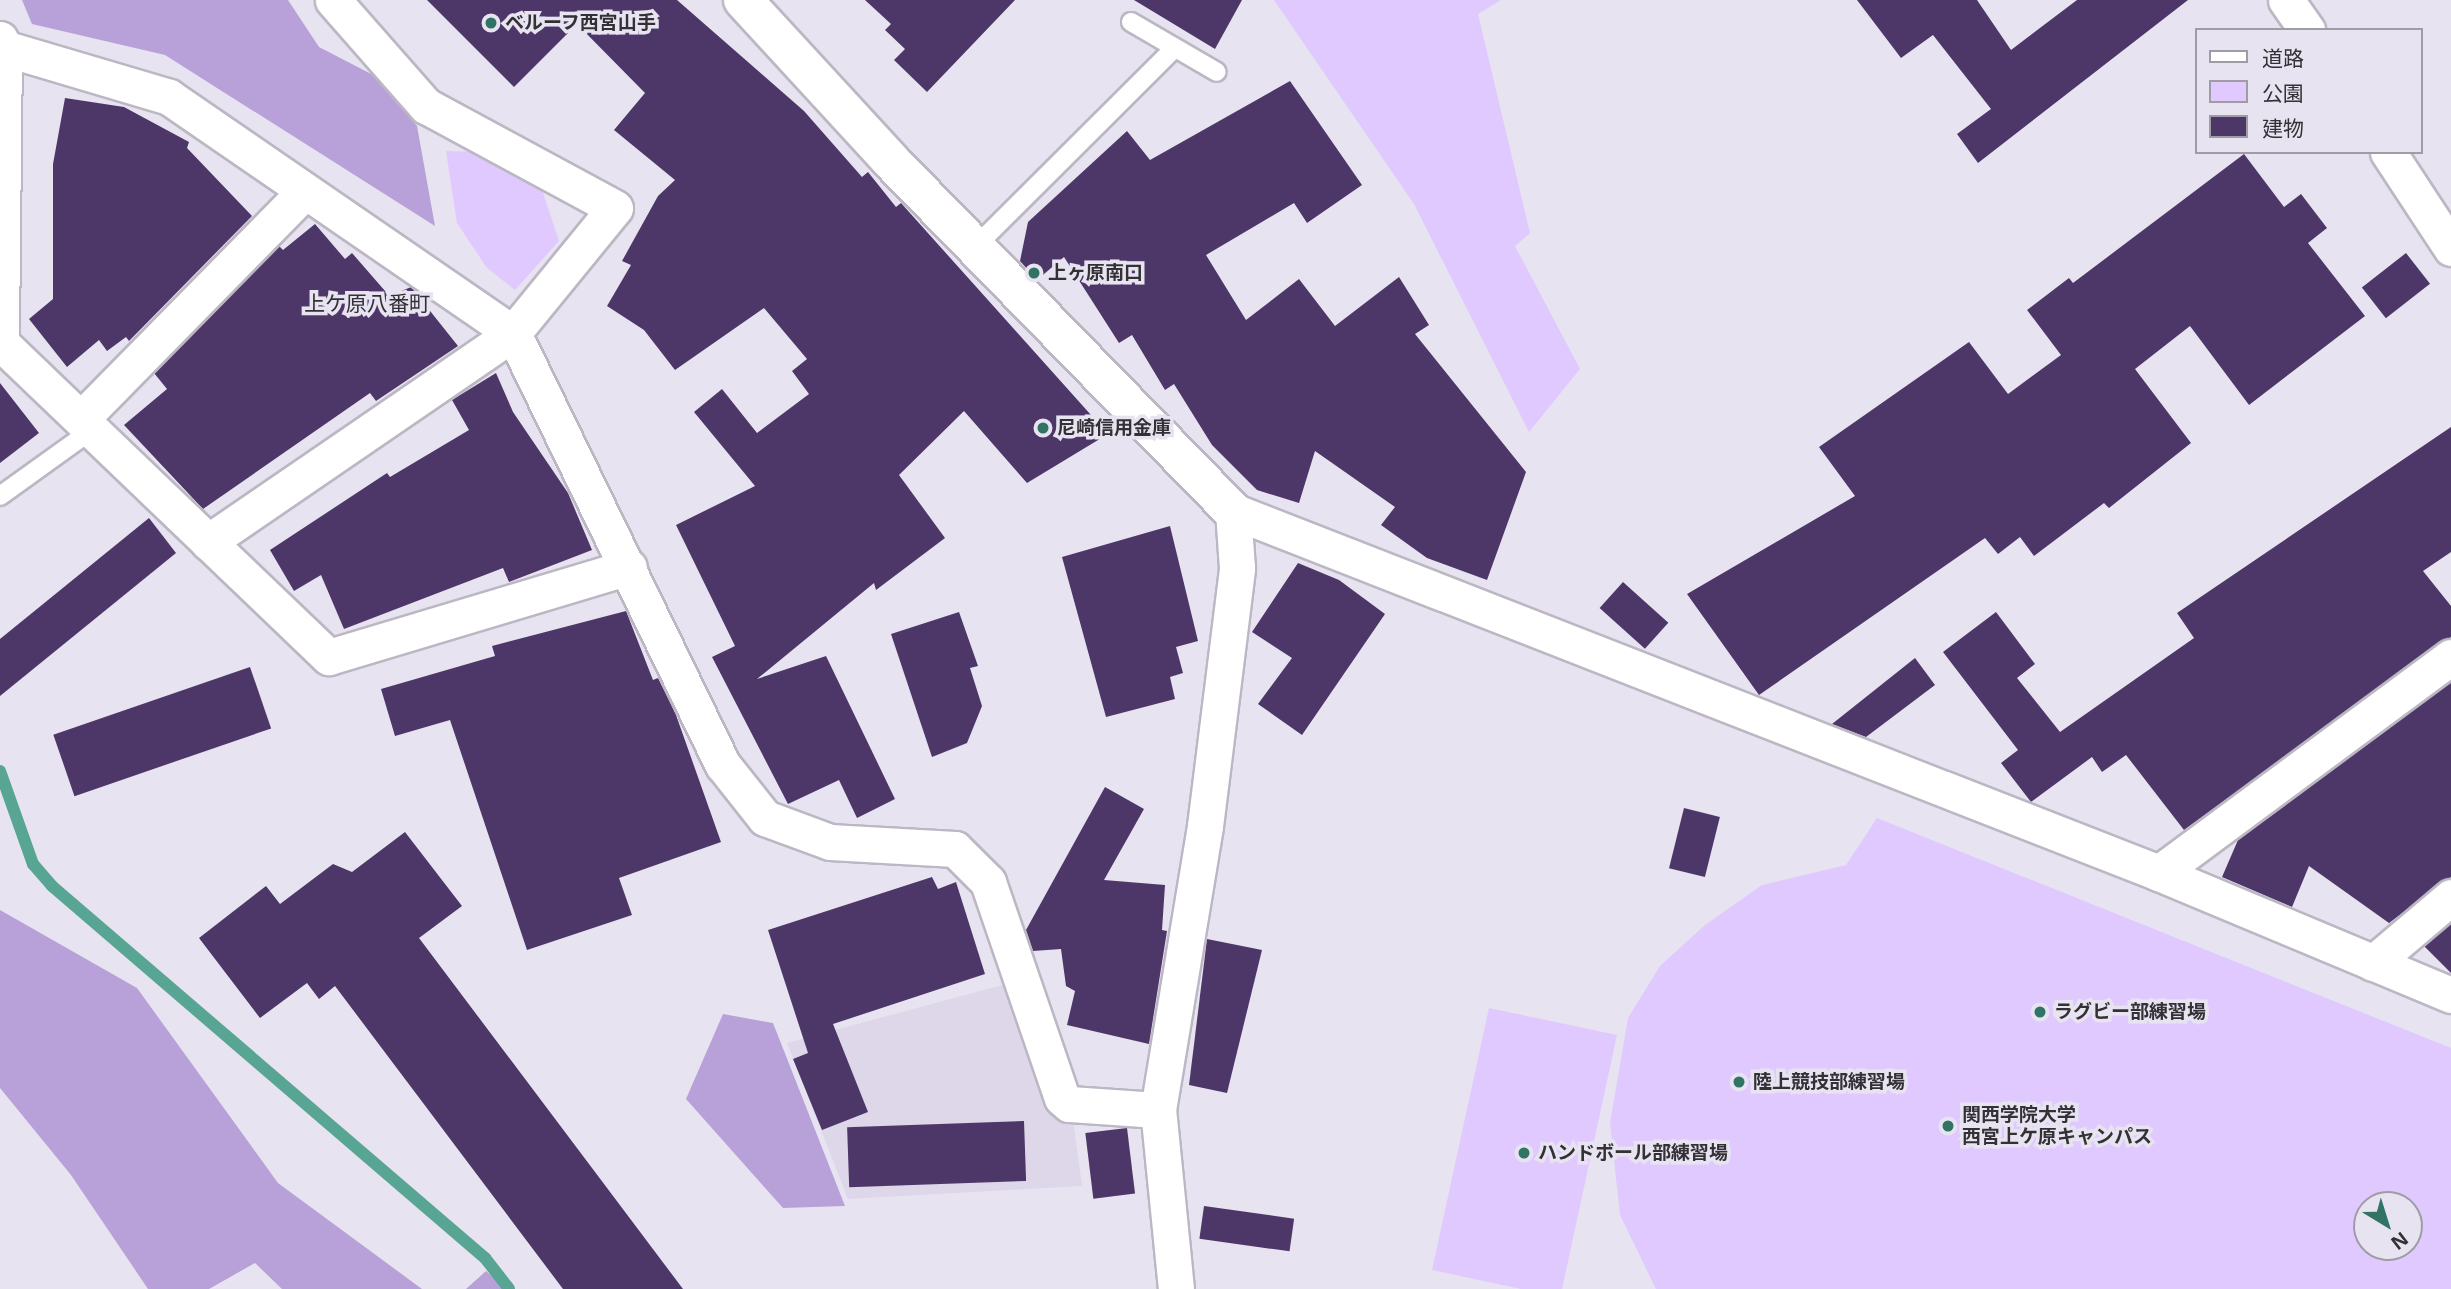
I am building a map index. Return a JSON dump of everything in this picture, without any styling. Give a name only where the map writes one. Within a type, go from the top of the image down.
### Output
[{"type":"street","points":[[208,542],[513,333],[615,208],[426,106],[333,0]]},
{"type":"street","points":[[743,0],[975,247],[1233,511],[2159,873],[2451,995]]},
{"type":"street","points":[[2286,0],[2306,28]]},
{"type":"street","points":[[629,567],[329,657],[1,343],[2,44],[169,97],[513,333],[629,567],[723,765],[765,818],[830,842],[955,849],[988,883],[1062,1098],[1069,1104],[1158,1110]]},
{"type":"street","points":[[2389,154],[2451,248]]},
{"type":"street","points":[[87,425],[304,192]]},
{"type":"street","points":[[1176,1289],[1158,1110],[1205,826],[1237,568],[1233,511]]},
{"type":"street","points":[[2159,873],[2451,657]]},
{"type":"street","points":[[2373,963],[2451,897]]},
{"type":"lane","points":[[1131,22],[1217,72]]},
{"type":"lane","points":[[975,247],[1175,48]]},
{"type":"lane","points":[[0,496],[87,425]]},
{"type":"shaded area","points":[[22,0],[288,0],[319,47],[377,77],[417,126],[435,226],[165,55],[32,24]]},
{"type":"shaded area","points":[[0,910],[137,988],[278,1183],[422,1289],[282,1289],[255,1263],[209,1289],[148,1289],[71,1175],[0,1088]]},
{"type":"shaded area","points":[[1006,984],[1055,1119],[1073,1120],[1082,1186],[848,1199],[787,1043]]},
{"type":"shaded area","points":[[723,1014],[773,1023],[845,1206],[783,1208],[686,1099]]},
{"type":"shaded area","points":[[486,1271],[507,1289],[466,1289]]},
{"type":"green space","points":[[1274,0],[1501,0],[1478,14],[1530,233],[1515,246],[1580,369],[1529,432],[1414,204]]},
{"type":"green space","points":[[446,151],[483,152],[541,187],[559,241],[515,290],[487,268],[457,223]]},
{"type":"green space","name":"関西学院大学 西宮上ケ原キャンパス","points":[[1877,818],[2451,1048],[2451,1289],[1656,1289],[1620,1215],[1610,1123],[1628,1018],[1660,966],[1705,925],[1762,885],[1846,865]]},
{"type":"green space","name":"ハンドボール部練習場","points":[[1489,1008],[1617,1035],[1562,1289],[1521,1289],[1432,1270]]},
{"type":"building","points":[[427,0],[677,0],[804,111],[862,177],[868,172],[896,207],[901,203],[1108,434],[1027,483],[964,411],[899,475],[945,538],[876,590],[874,583],[757,679],[826,656],[895,799],[857,818],[839,780],[788,804],[712,657],[735,646],[676,525],[755,486],[694,412],[722,389],[757,433],[809,394],[792,371],[807,359],[764,308],[675,370],[644,330],[607,306],[631,265],[622,261],[658,196],[675,180],[614,130],[645,93],[577,24],[514,87]]},
{"type":"building","points":[[865,0],[1015,0],[927,92],[894,60],[905,49],[885,30],[891,24]]},
{"type":"building","points":[[1134,0],[1242,0],[1215,49]]},
{"type":"building","points":[[1857,0],[1977,0],[2011,50],[2077,0],[2188,0],[1978,163],[1957,134],[1991,109],[1933,35],[1901,58]]},
{"type":"building","points":[[1290,81],[1362,185],[1307,223],[1294,203],[1206,255],[1246,320],[1299,279],[1335,326],[1399,277],[1429,325],[1415,334],[1526,472],[1487,580],[1427,558],[1381,525],[1395,507],[1315,451],[1299,503],[1257,490],[1212,445],[1174,384],[1165,390],[1132,335],[1119,343],[1064,257],[1037,280],[1020,261],[1028,222],[1127,131],[1150,160]]},
{"type":"building","points":[[65,98],[124,107],[189,142],[187,148],[252,216],[129,341],[126,337],[107,351],[99,340],[67,367],[29,319],[53,299],[53,164]]},
{"type":"building","points":[[2244,154],[2284,207],[2301,194],[2327,228],[2308,243],[2365,316],[2249,405],[2190,326],[2135,369],[2191,443],[2109,508],[2104,503],[2034,556],[2020,537],[1998,554],[1985,538],[1759,695],[1687,594],[1855,496],[1819,447],[1969,342],[2008,394],[2061,355],[2027,310],[2069,278],[2073,283]]},
{"type":"building","points":[[315,224],[345,259],[352,253],[399,307],[392,295],[411,287],[458,346],[376,401],[370,393],[203,509],[124,425],[167,389],[154,373],[279,246],[283,250]]},
{"type":"building","points":[[2406,253],[2430,284],[2386,318],[2362,287]]},
{"type":"building","points":[[496,373],[513,412],[568,493],[592,550],[509,582],[503,568],[344,629],[321,575],[294,591],[270,550],[387,473],[390,477],[469,430],[452,400]]},
{"type":"building","points":[[0,383],[39,433],[0,463]]},
{"type":"building","points":[[2451,427],[2451,552],[2423,571],[2451,606],[2451,637],[2184,830],[2126,755],[2102,772],[2092,757],[2031,802],[2001,763],[2018,750],[1943,652],[1996,612],[2035,664],[2017,678],[2060,732],[2194,638],[2177,613]]},
{"type":"building","points":[[149,518],[176,553],[0,696],[0,639]]},
{"type":"building","points":[[1170,526],[1198,641],[1176,647],[1183,673],[1170,677],[1175,699],[1106,717],[1062,557]]},
{"type":"building","points":[[1298,563],[1339,580],[1385,614],[1302,735],[1258,704],[1292,658],[1252,632]]},
{"type":"building","points":[[1623,582],[1668,623],[1645,649],[1600,608]]},
{"type":"building","points":[[626,611],[653,680],[658,678],[676,715],[721,842],[619,878],[632,915],[527,950],[450,720],[395,736],[381,689],[495,656],[492,646]]},
{"type":"building","points":[[959,612],[978,666],[970,668],[982,706],[967,743],[932,757],[891,634]]},
{"type":"building","points":[[1915,658],[1935,685],[1866,737],[1832,724]]},
{"type":"building","points":[[250,667],[271,728],[74,796],[53,735]]},
{"type":"building","points":[[2451,682],[2451,877],[2389,923],[2309,866],[2292,907],[2222,877],[2238,840]]},
{"type":"building","points":[[1105,787],[1144,809],[1104,880],[1165,885],[1162,930],[1167,931],[1149,1044],[1067,1025],[1075,991],[1066,986],[1061,949],[1033,951],[1026,930]]},
{"type":"building","points":[[1684,808],[1720,817],[1705,877],[1669,868]]},
{"type":"building","points":[[405,832],[462,906],[419,938],[683,1289],[563,1289],[335,986],[319,999],[307,983],[260,1018],[199,938],[266,886],[280,904],[333,864],[352,872]]},
{"type":"building","points":[[932,877],[938,889],[956,882],[985,974],[833,1024],[868,1112],[822,1130],[793,1059],[808,1053],[768,930]]},
{"type":"building","points":[[2451,923],[2451,973],[2424,946]]},
{"type":"building","points":[[1207,939],[1262,950],[1227,1093],[1189,1085]]},
{"type":"building","points":[[1024,1121],[1026,1181],[849,1187],[847,1127]]},
{"type":"building","points":[[1127,1128],[1135,1194],[1093,1199],[1085,1133]]},
{"type":"building","points":[[1204,1206],[1294,1219],[1290,1251],[1199,1239]]},
{"type":"waterway","points":[[0,771],[33,864],[52,886],[485,1258],[509,1289]]},
{"type":"place","name":"ベルーフ西宮山手","points":[[491,23]]},
{"type":"place","name":"上ヶ原南口","points":[[1034,273]]},
{"type":"place","name":"尼崎信用金庫","points":[[1043,428]]},
{"type":"place","name":"ラグビー部練習場","points":[[2040,1012]]},
{"type":"place","name":"陸上競技部練習場","points":[[1739,1082]]},
{"type":"place","name":"関西学院大学 西宮上ケ原キャンパス","points":[[1948,1126]]},
{"type":"place","name":"ハンドボール部練習場","points":[[1524,1153]]},
{"type":"district","name":"上ケ原八番町","points":[[367,303]]}]
